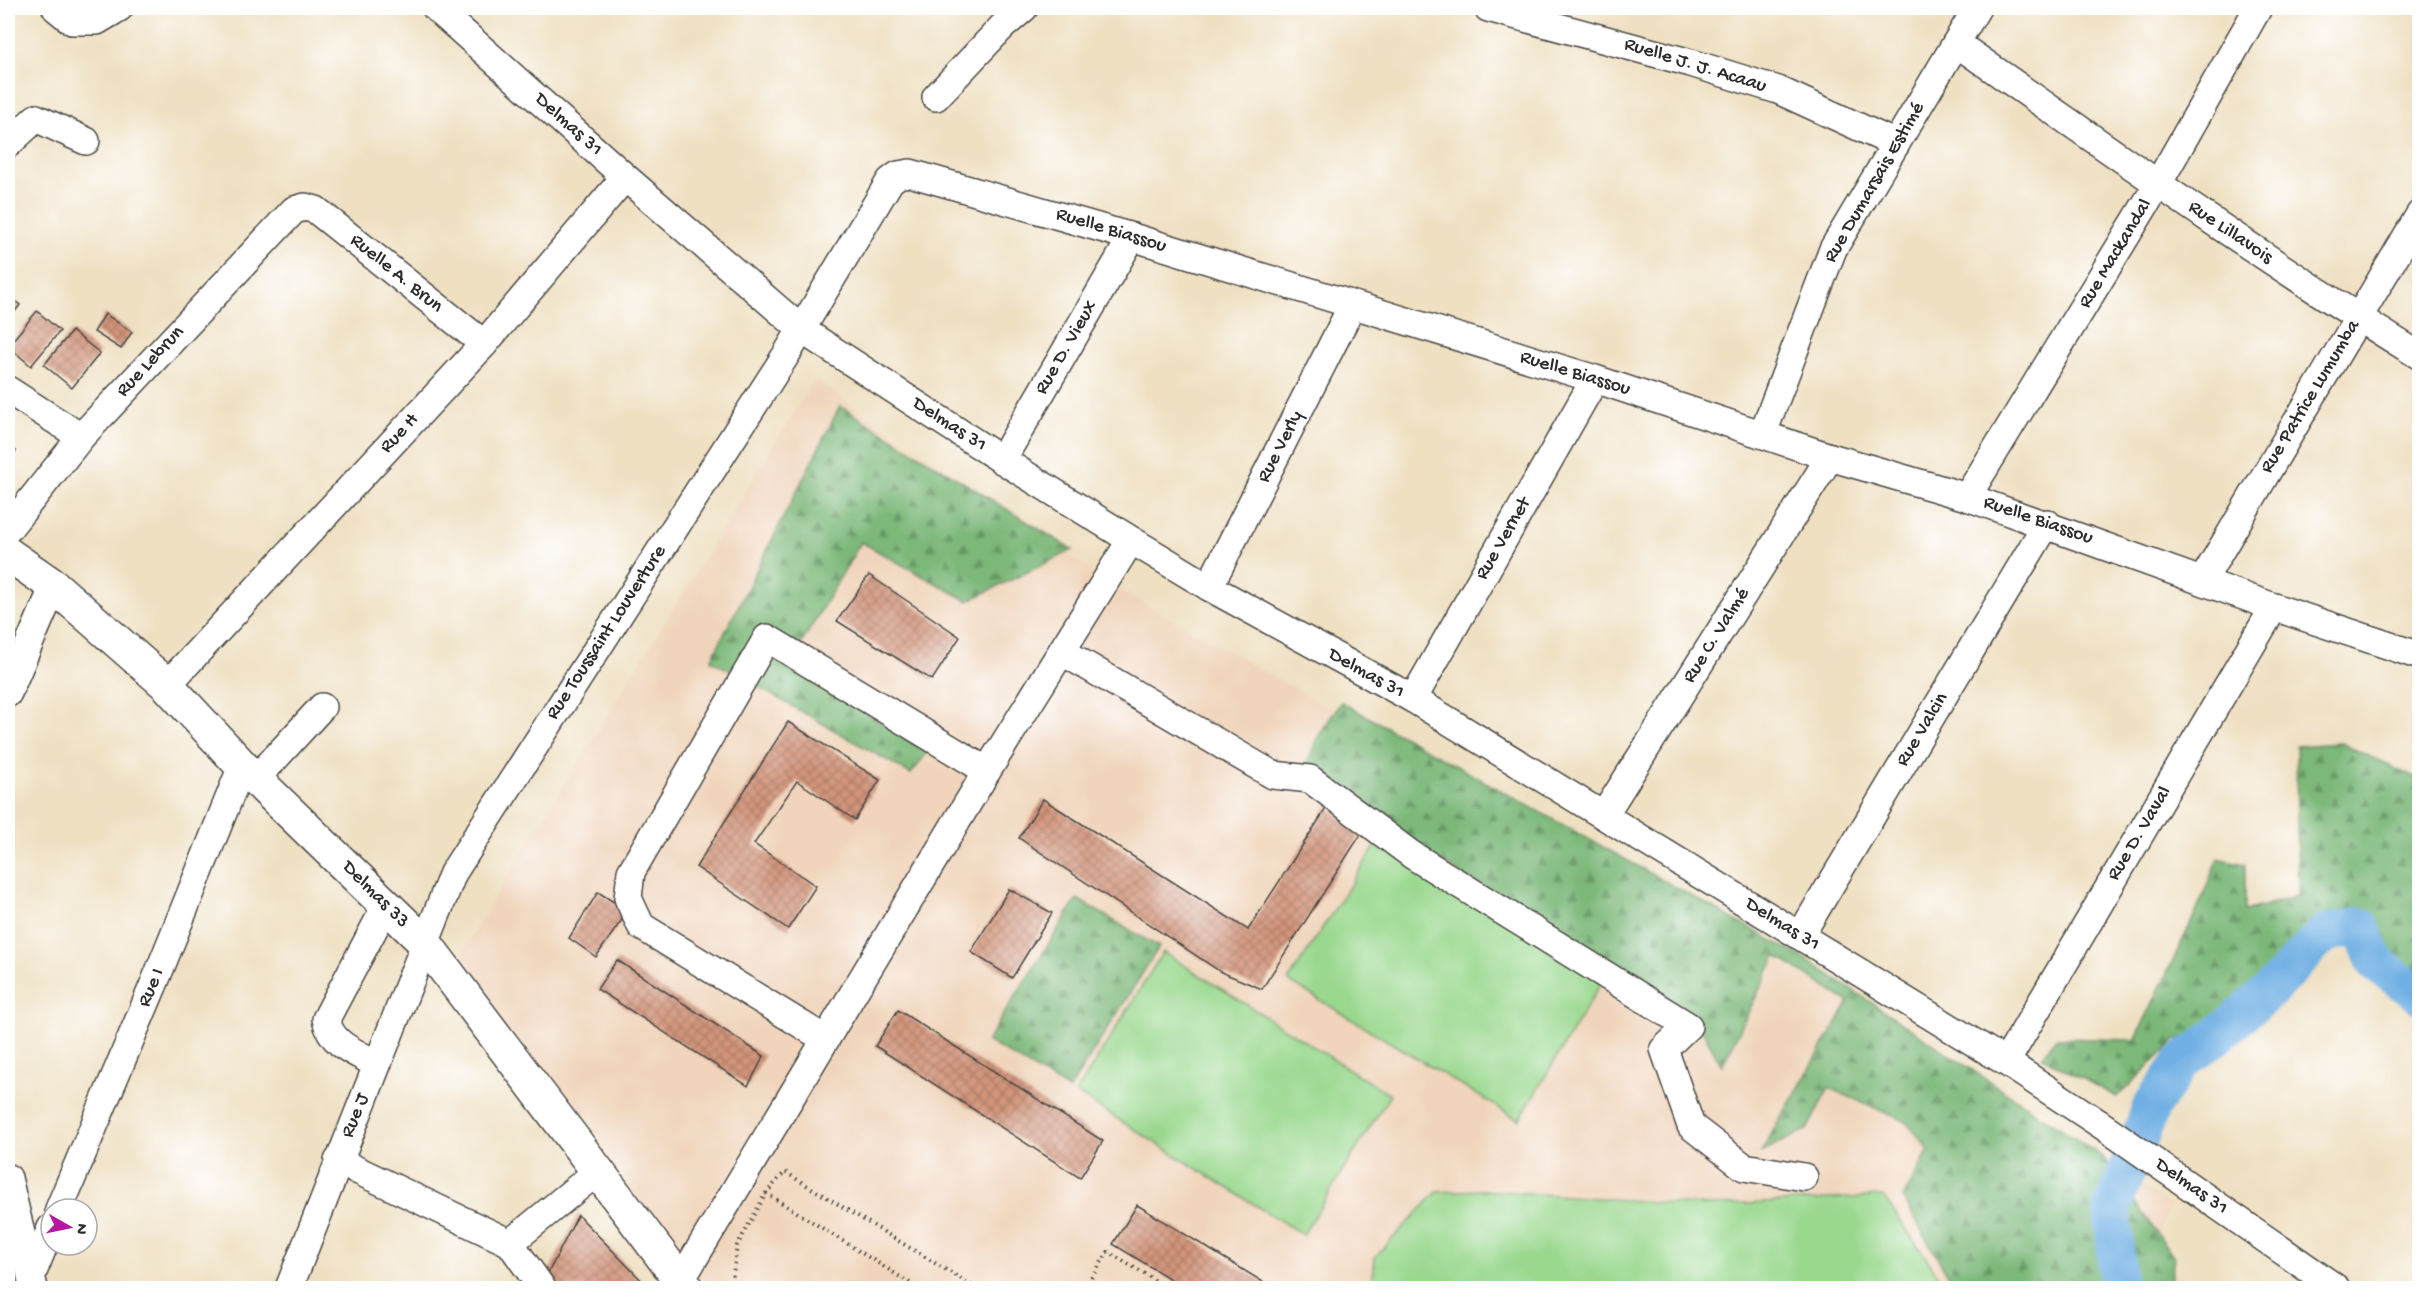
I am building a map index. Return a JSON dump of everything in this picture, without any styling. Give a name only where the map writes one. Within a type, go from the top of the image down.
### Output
[{"type":"main road","name":"Delmas 33","points":[[8,554],[54,586],[167,685],[249,772],[425,944],[683,1284]]},
{"type":"street","points":[[56,8],[72,21],[97,21],[119,8]]},
{"type":"street","name":"Delmas 31","points":[[436,8],[625,177],[802,330],[1002,460],[1127,548],[1209,587],[1413,699],[2006,1062],[2103,1126],[2337,1288]]},
{"type":"street","points":[[936,97],[1003,26],[1024,8]]},
{"type":"street","name":"Rue Dumarsais Estimé","points":[[1763,433],[1833,249],[1977,8]]},
{"type":"street","name":"Rue Mackandal","points":[[1967,497],[2158,184],[2258,8]]},
{"type":"street","name":"Ruelle J. J. Acaau","points":[[1505,10],[1778,90],[1896,144]]},
{"type":"street","name":"Rue Lillavois","points":[[1956,43],[2158,184],[2358,318],[2420,356]]},
{"type":"street","points":[[8,144],[36,118],[86,141]]},
{"type":"street","name":"Ruelle Biassou","points":[[802,330],[890,181],[898,174],[910,173],[1132,237],[1595,379],[1830,457],[1967,497],[2047,523],[2274,607],[2420,656]]},
{"type":"street","name":"Rue H","points":[[167,685],[484,344],[625,177]]},
{"type":"street","name":"Ruelle A. Brun","points":[[305,207],[316,210],[484,344]]},
{"type":"street","name":"Rue Lebrun","points":[[8,529],[81,437],[294,210],[305,207]]},
{"type":"street","name":"Rue Patrice Lumumba","points":[[2203,580],[2420,214]]},
{"type":"street","name":"Rue D. Vieux","points":[[1002,460],[1132,237]]},
{"type":"street","name":"Rue Verly","points":[[1209,587],[1352,306]]},
{"type":"street","name":"Rue Toussaint Louverture","points":[[425,944],[453,873],[802,330]]},
{"type":"street","name":"Rue Vernet","points":[[1413,699],[1595,379]]},
{"type":"street","points":[[8,390],[81,437]]},
{"type":"street","name":"Rue C. Valmé","points":[[1604,815],[1830,457]]},
{"type":"street","name":"Rue Valcin","points":[[1800,936],[2047,523]]},
{"type":"street","points":[[683,1284],[825,1039],[987,771],[1127,548]]},
{"type":"street","points":[[8,693],[54,586]]},
{"type":"street","name":"Rue D. Vaval","points":[[2006,1062],[2274,607]]},
{"type":"street","points":[[825,1039],[641,926],[628,898],[631,872],[767,638],[987,771]]},
{"type":"street","points":[[1063,651],[1273,776],[1310,779],[1412,855],[1688,1026],[1664,1049],[1691,1126],[1744,1167],[1804,1177]]},
{"type":"street","points":[[249,772],[322,707]]},
{"type":"street","name":"Rue I","points":[[64,1197],[152,990],[249,772]]},
{"type":"street","points":[[376,1064],[336,1041],[328,1030],[326,1019],[386,906]]},
{"type":"street","name":"Rue J","points":[[289,1288],[425,944]]},
{"type":"street","points":[[338,1161],[510,1243],[542,1288]]},
{"type":"street","points":[[510,1243],[598,1171]]},
{"type":"street","points":[[8,1178],[32,1283]]},
{"type":"street","points":[[32,1283],[41,1257]]},
{"type":"path","points":[[731,1288],[737,1246],[766,1193],[785,1172],[976,1288]]},
{"type":"path","points":[[766,1193],[918,1288]]},
{"type":"path","points":[[1085,1288],[1108,1252],[1168,1288]]},
{"type":"shaded area","points":[[815,379],[1115,587],[2013,1095],[2170,1205],[2137,1288],[687,1288],[447,975]]},
{"type":"green space","points":[[840,406],[1073,550],[968,601],[861,542],[790,663],[927,753],[911,774],[711,660]]},
{"type":"green space","points":[[1341,702],[1809,961],[2103,1157],[2174,1258],[2169,1288],[1955,1288],[1903,1198],[1929,1150],[1907,1122],[1829,1088],[1807,1130],[1761,1152],[1849,1002],[1776,956],[1722,1066],[1697,1021],[1414,845],[1305,769],[1317,738]]},
{"type":"green space","points":[[2341,743],[2419,780],[2419,990],[2382,961],[2365,916],[2324,921],[2265,990],[2211,1034],[2176,1040],[2117,1097],[2042,1057],[2056,1038],[2135,1040],[2197,910],[2218,858],[2245,864],[2245,911],[2298,896],[2296,746]]},
{"type":"green space","points":[[1380,839],[1606,975],[1519,1120],[1288,981]]},
{"type":"green space","points":[[1077,899],[1159,947],[1069,1090],[987,1041]]},
{"type":"green space","points":[[1163,952],[1390,1095],[1303,1235],[1076,1093]]},
{"type":"green space","points":[[1481,1190],[1711,1206],[1883,1196],[1947,1288],[1372,1288],[1375,1257],[1437,1192]]},
{"type":"building","points":[[8,295],[20,305],[8,320]]},
{"type":"building","points":[[37,311],[60,331],[31,366],[8,346]]},
{"type":"building","points":[[105,314],[132,332],[121,349],[94,332]]},
{"type":"building","points":[[72,331],[100,353],[72,388],[44,365]]},
{"type":"building","points":[[8,444],[16,451],[8,461]]},
{"type":"building","points":[[869,575],[960,637],[932,680],[837,621]]},
{"type":"building","points":[[788,722],[880,780],[855,820],[797,781],[754,844],[816,886],[788,929],[696,867]]},
{"type":"building","points":[[1043,799],[1248,930],[1327,807],[1363,831],[1262,989],[1221,972],[1019,838]]},
{"type":"building","points":[[1009,889],[1052,913],[1012,978],[971,952]]},
{"type":"building","points":[[598,892],[628,911],[596,957],[569,938]]},
{"type":"building","points":[[617,960],[764,1056],[748,1086],[597,989]]},
{"type":"building","points":[[898,1010],[1103,1141],[1080,1178],[875,1046]]},
{"type":"building","points":[[1137,1205],[1273,1288],[1185,1288],[1113,1244]]},
{"type":"building","points":[[578,1215],[649,1288],[553,1288],[546,1277]]},
{"type":"waterway","points":[[2118,1288],[2112,1208],[2152,1105],[2182,1062],[2217,1036],[2269,991],[2324,934],[2360,926],[2376,963],[2420,995]]}]
